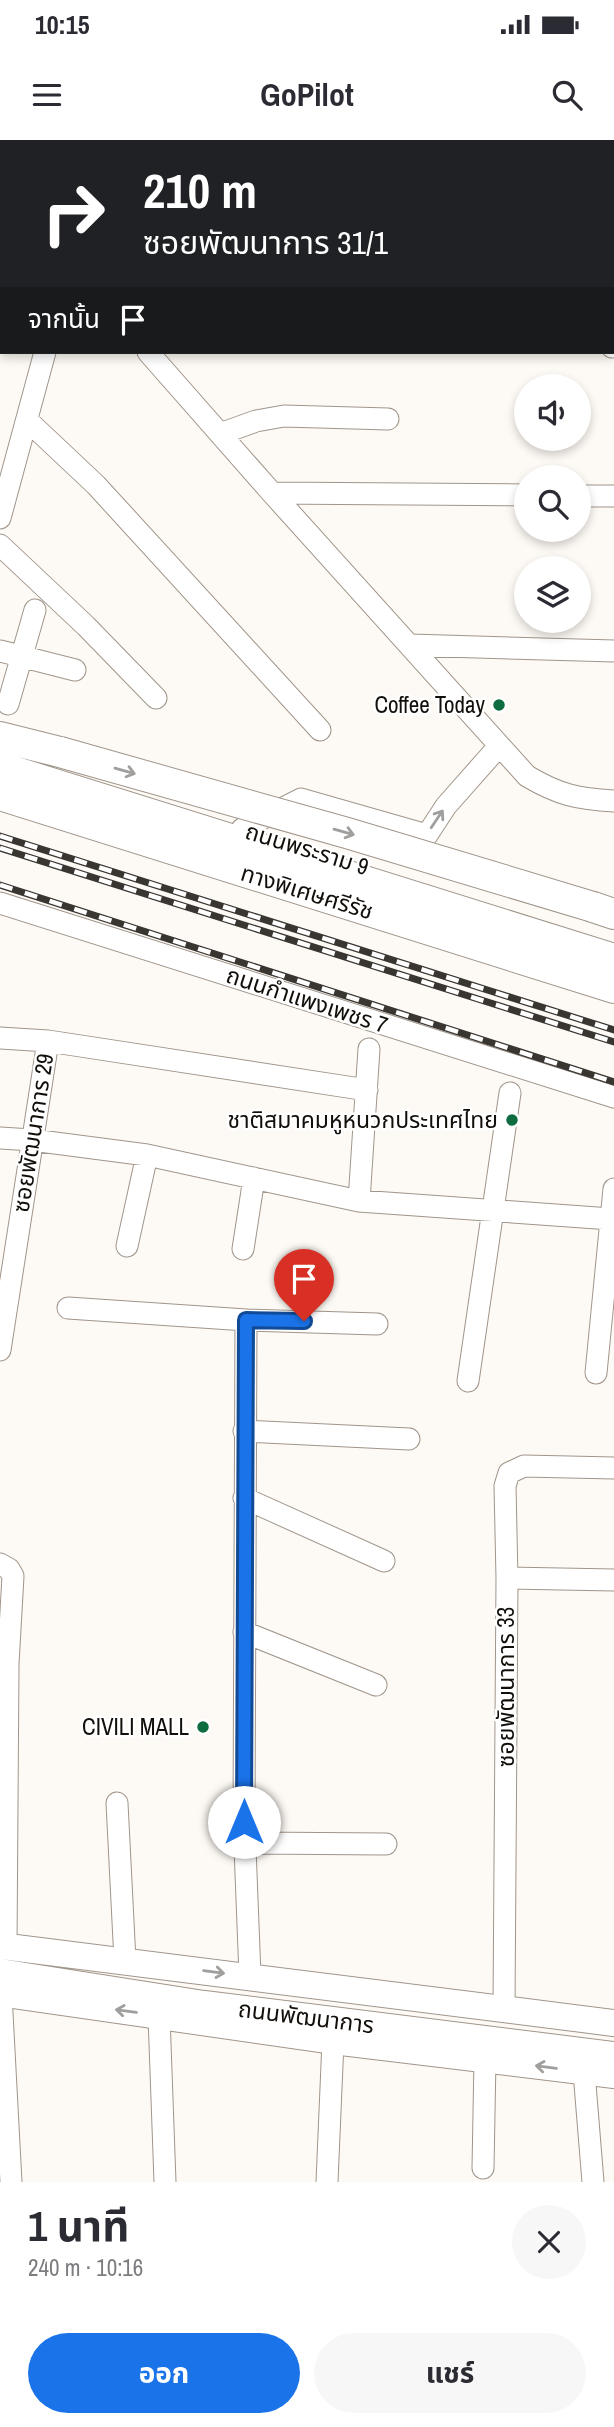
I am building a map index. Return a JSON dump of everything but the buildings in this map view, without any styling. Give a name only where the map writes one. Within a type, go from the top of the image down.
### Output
[{"type":"highway","points":[[0,737],[347,833],[604,910]]},
{"type":"highway","name":"ทางพิเศษศรีรัช","points":[[0,767],[614,959]]},
{"type":"highway","name":"ทางพิเศษศรีรัช","points":[[0,795],[614,988]]},
{"type":"main road","name":"ถนนพระราม 9","points":[[0,753],[614,946]]},
{"type":"main road","points":[[0,810],[614,1004]]},
{"type":"main road","name":"ถนนพัฒนาการ","points":[[2,1956],[125,1961],[614,2023]]},
{"type":"main road","name":"ถนนพัฒนาการ","points":[[2,1956],[205,1992],[614,2038]]},
{"type":"main road","name":"ถนนพัฒนาการ","points":[[2,1956],[204,2004],[614,2055]]},
{"type":"main road","name":"ถนนพัฒนาการ","points":[[0,1994],[614,2075]]},
{"type":"street","points":[[0,518],[45,354]]},
{"type":"street","points":[[150,354],[527,776],[544,787],[576,798],[614,801]]},
{"type":"street","points":[[220,434],[256,421],[284,416],[388,419]]},
{"type":"street","points":[[28,421],[96,485],[320,730]]},
{"type":"street","points":[[272,493],[514,495]]},
{"type":"street","points":[[591,496],[614,496]]},
{"type":"street","points":[[0,545],[86,626],[156,698]]},
{"type":"street","points":[[8,704],[35,610]]},
{"type":"street","points":[[410,645],[614,651]]},
{"type":"street","points":[[0,652],[75,670]]},
{"type":"street","points":[[242,829],[302,799],[427,835],[446,806],[499,746]]},
{"type":"street","name":"ถนนกำแพงเพชร 7","points":[[0,903],[614,1097]]},
{"type":"street","points":[[0,1038],[48,1041],[367,1090]]},
{"type":"street","name":"ซอยพัฒนาการ 29","points":[[0,1350],[8,1239],[33,1140],[48,1041]]},
{"type":"street","points":[[359,1200],[369,1049]]},
{"type":"street","points":[[468,1381],[510,1093]]},
{"type":"street","points":[[0,1138],[147,1155],[359,1200],[611,1219]]},
{"type":"street","points":[[127,1246],[147,1155]]},
{"type":"street","points":[[243,1249],[254,1178]]},
{"type":"street","points":[[596,1373],[614,1189]]},
{"type":"street","points":[[68,1308],[246,1320],[377,1324]]},
{"type":"street","points":[[246,1320],[245,1843],[250,1976]]},
{"type":"street","points":[[244,1431],[409,1439]]},
{"type":"street","name":"ซอยพัฒนาการ 33","points":[[504,2008],[507,1578],[505,1486],[509,1473],[524,1466],[614,1468]]},
{"type":"street","points":[[244,1498],[384,1561]]},
{"type":"street","points":[[0,1564],[9,1569],[13,1576],[4,1663],[2,1956]]},
{"type":"street","points":[[507,1578],[614,1580]]},
{"type":"street","points":[[244,1632],[376,1685]]},
{"type":"street","points":[[117,1803],[125,1961]]},
{"type":"street","points":[[245,1843],[386,1844]]},
{"type":"street","points":[[0,1994],[11,2182]]},
{"type":"street","points":[[159,2016],[165,2182]]},
{"type":"street","points":[[327,2182],[333,2040]]},
{"type":"street","points":[[483,2168],[485,2060]]},
{"type":"street","points":[[584,2072],[593,2182]]},
{"type":"railway","points":[[0,836],[614,1030]]},
{"type":"railway","points":[[0,848],[614,1042]]},
{"type":"railway","points":[[0,885],[614,1082]]},
{"type":"place","name":"Coffee Today","points":[[499,705]]},
{"type":"place","name":"ชาติสมาคมหูหนวกประเทศไทย","points":[[512,1120]]},
{"type":"place","name":"CIVILI MALL","points":[[203,1727]]},
{"type":"route","points":[[244,1822],[246,1320],[304,1321]]}]
